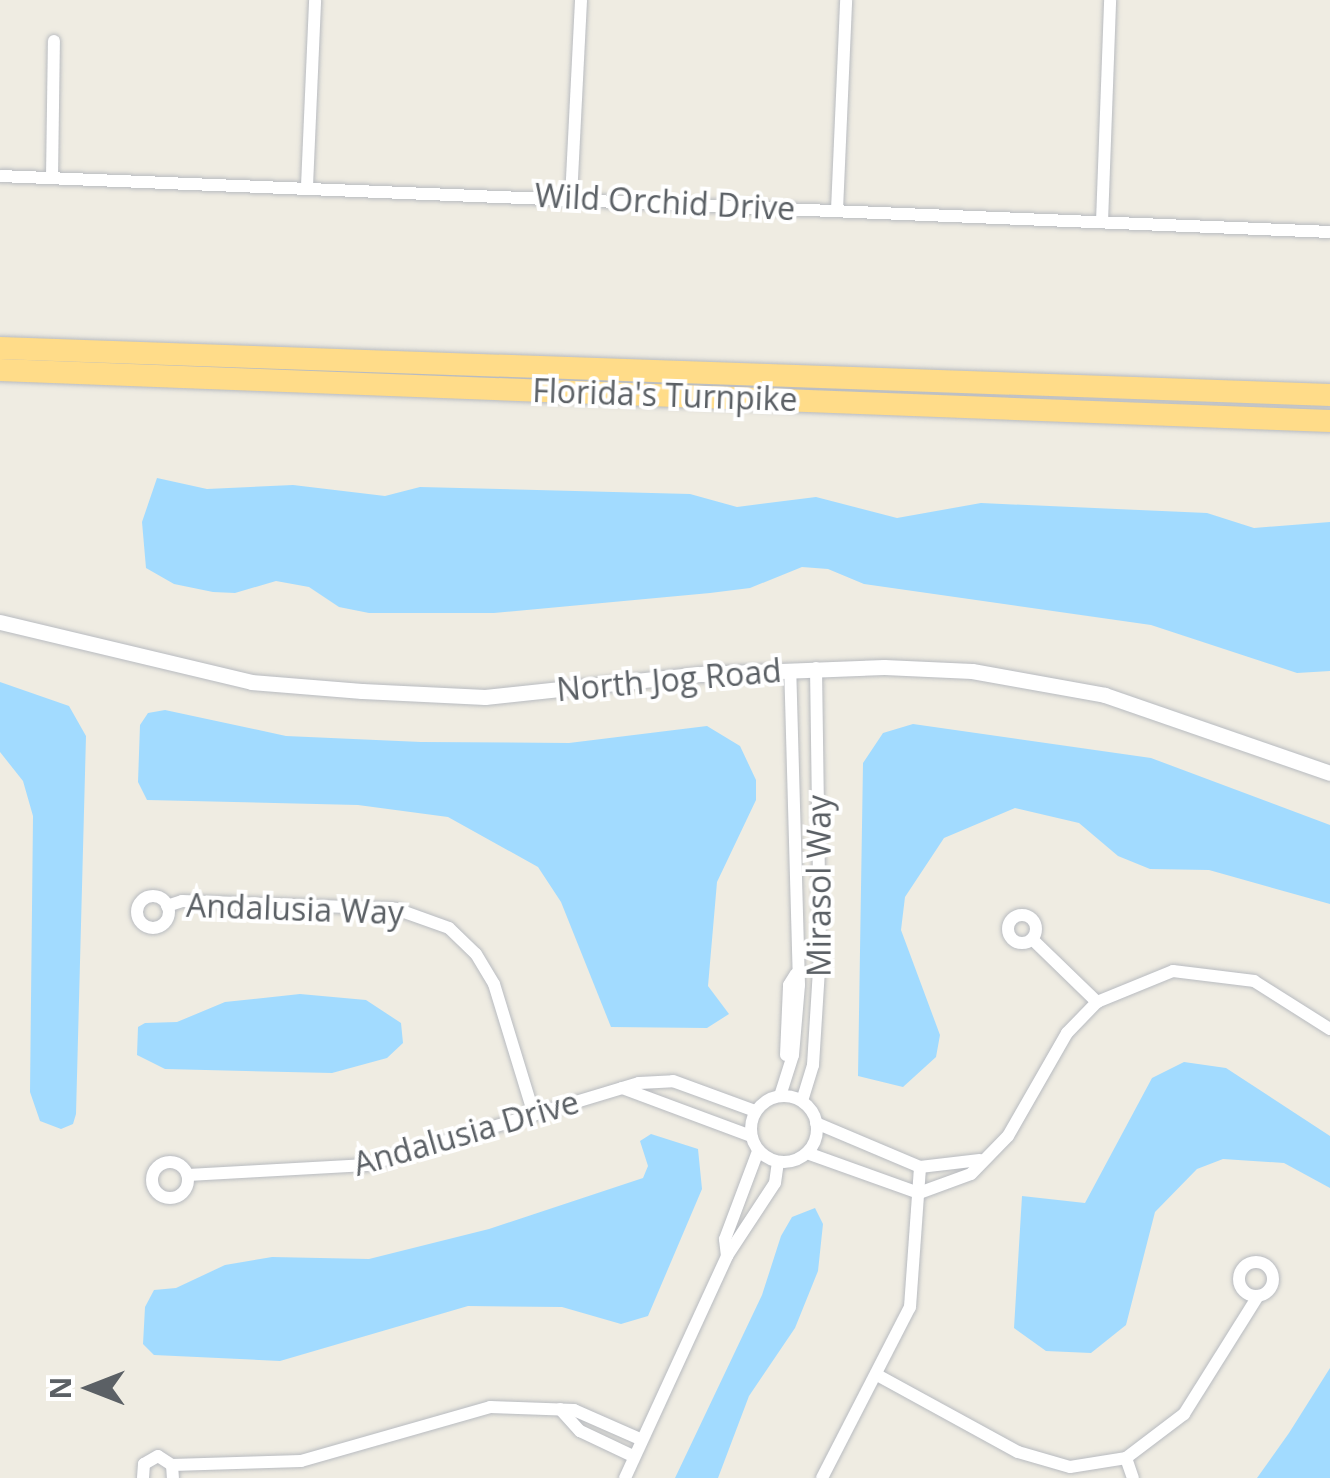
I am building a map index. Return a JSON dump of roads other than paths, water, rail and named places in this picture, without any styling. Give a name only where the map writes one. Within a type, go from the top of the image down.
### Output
[{"type":"highway","name":"Florida's Turnpike","points":[[0,348],[1330,394]]},
{"type":"highway","name":"Florida's Turnpike","points":[[0,370],[1330,422]]},
{"type":"street","points":[[307,186],[316,0]]},
{"type":"street","points":[[571,198],[581,0]]},
{"type":"street","points":[[837,210],[846,0]]},
{"type":"street","points":[[1102,222],[1110,0]]},
{"type":"street","points":[[52,178],[54,42]]},
{"type":"street","name":"Wild Orchid Drive","points":[[0,176],[1330,232]]},
{"type":"street","name":"North Jog Road","points":[[0,622],[252,682],[362,691],[485,697],[816,668],[972,671],[1105,695],[1330,772]]},
{"type":"street","name":"Mirasol Way","points":[[802,1101],[813,1066],[820,954],[816,668]]},
{"type":"street","name":"Mirasol Way","points":[[780,1096],[788,1072],[789,985],[796,974],[799,885],[790,670]]},
{"type":"street","name":"Andalusia Way","points":[[167,906],[182,901],[396,908],[449,928],[476,954],[494,984],[534,1115]]},
{"type":"street","points":[[1032,939],[1097,1002]]},
{"type":"street","points":[[980,1160],[920,1167],[816,1123],[802,1101],[780,1096],[755,1111],[751,1136],[758,1150],[778,1162],[806,1153],[919,1193],[972,1174],[980,1160],[1008,1136],[1066,1033],[1097,1002],[1173,970],[1254,981],[1330,1029]]},
{"type":"street","name":"Andalusia Drive","points":[[188,1176],[368,1165],[622,1088],[673,1081],[755,1111]]},
{"type":"street","name":"Andalusia Drive","points":[[622,1088],[751,1136]]},
{"type":"street","points":[[806,1153],[816,1123]]},
{"type":"street","points":[[727,1256],[725,1239],[758,1150]]},
{"type":"street","points":[[626,1478],[640,1438],[727,1256],[774,1183],[778,1162]]},
{"type":"street","points":[[822,1478],[879,1376],[910,1307],[920,1167]]},
{"type":"street","points":[[879,1376],[1018,1452],[1070,1467],[1126,1458],[1184,1414],[1258,1296]]},
{"type":"street","points":[[142,1478],[144,1464],[153,1457],[173,1471],[301,1461],[445,1416],[490,1407],[560,1409],[640,1438]]},
{"type":"street","points":[[560,1409],[580,1431],[634,1456]]},
{"type":"street","points":[[1126,1458],[1132,1478]]},
{"type":"water","points":[[157,478],[207,489],[293,485],[385,496],[420,487],[690,494],[737,507],[816,497],[897,518],[981,503],[1207,513],[1254,528],[1330,522],[1330,671],[1297,673],[1151,625],[864,584],[828,569],[802,567],[750,588],[494,613],[369,613],[339,607],[309,587],[276,581],[235,593],[213,592],[174,584],[146,568],[142,522]]},
{"type":"water","points":[[0,682],[69,706],[86,736],[76,1114],[73,1124],[61,1129],[40,1121],[30,1092],[33,816],[23,781],[0,752]]},
{"type":"water","points":[[165,710],[286,736],[421,742],[569,743],[707,726],[740,746],[756,780],[756,800],[717,882],[708,986],[729,1014],[707,1028],[611,1027],[561,902],[538,867],[448,817],[358,805],[147,800],[138,782],[140,725],[148,713]]},
{"type":"water","points":[[913,724],[1151,758],[1330,825],[1330,904],[1209,870],[1150,869],[1118,856],[1079,823],[1015,808],[944,838],[905,897],[901,930],[940,1035],[936,1057],[903,1087],[858,1076],[863,763],[883,733]]},
{"type":"water","points":[[300,994],[366,1000],[401,1023],[403,1043],[387,1058],[332,1073],[165,1069],[137,1055],[138,1027],[145,1023],[177,1022],[225,1002]]},
{"type":"water","points":[[1184,1062],[1226,1068],[1330,1136],[1330,1188],[1284,1163],[1223,1159],[1197,1169],[1155,1212],[1126,1325],[1091,1353],[1046,1351],[1014,1328],[1022,1196],[1085,1203],[1152,1078]]},
{"type":"water","points":[[651,1134],[698,1149],[702,1189],[648,1316],[621,1324],[562,1307],[468,1306],[280,1361],[154,1355],[143,1344],[145,1307],[154,1290],[176,1288],[225,1265],[272,1257],[369,1259],[489,1229],[643,1178],[648,1166],[640,1141]]},
{"type":"water","points":[[815,1208],[823,1224],[818,1271],[795,1328],[749,1396],[718,1478],[675,1478],[762,1295],[781,1236],[792,1217]]},
{"type":"water","points":[[1330,1368],[1330,1478],[1257,1478],[1289,1433]]}]
